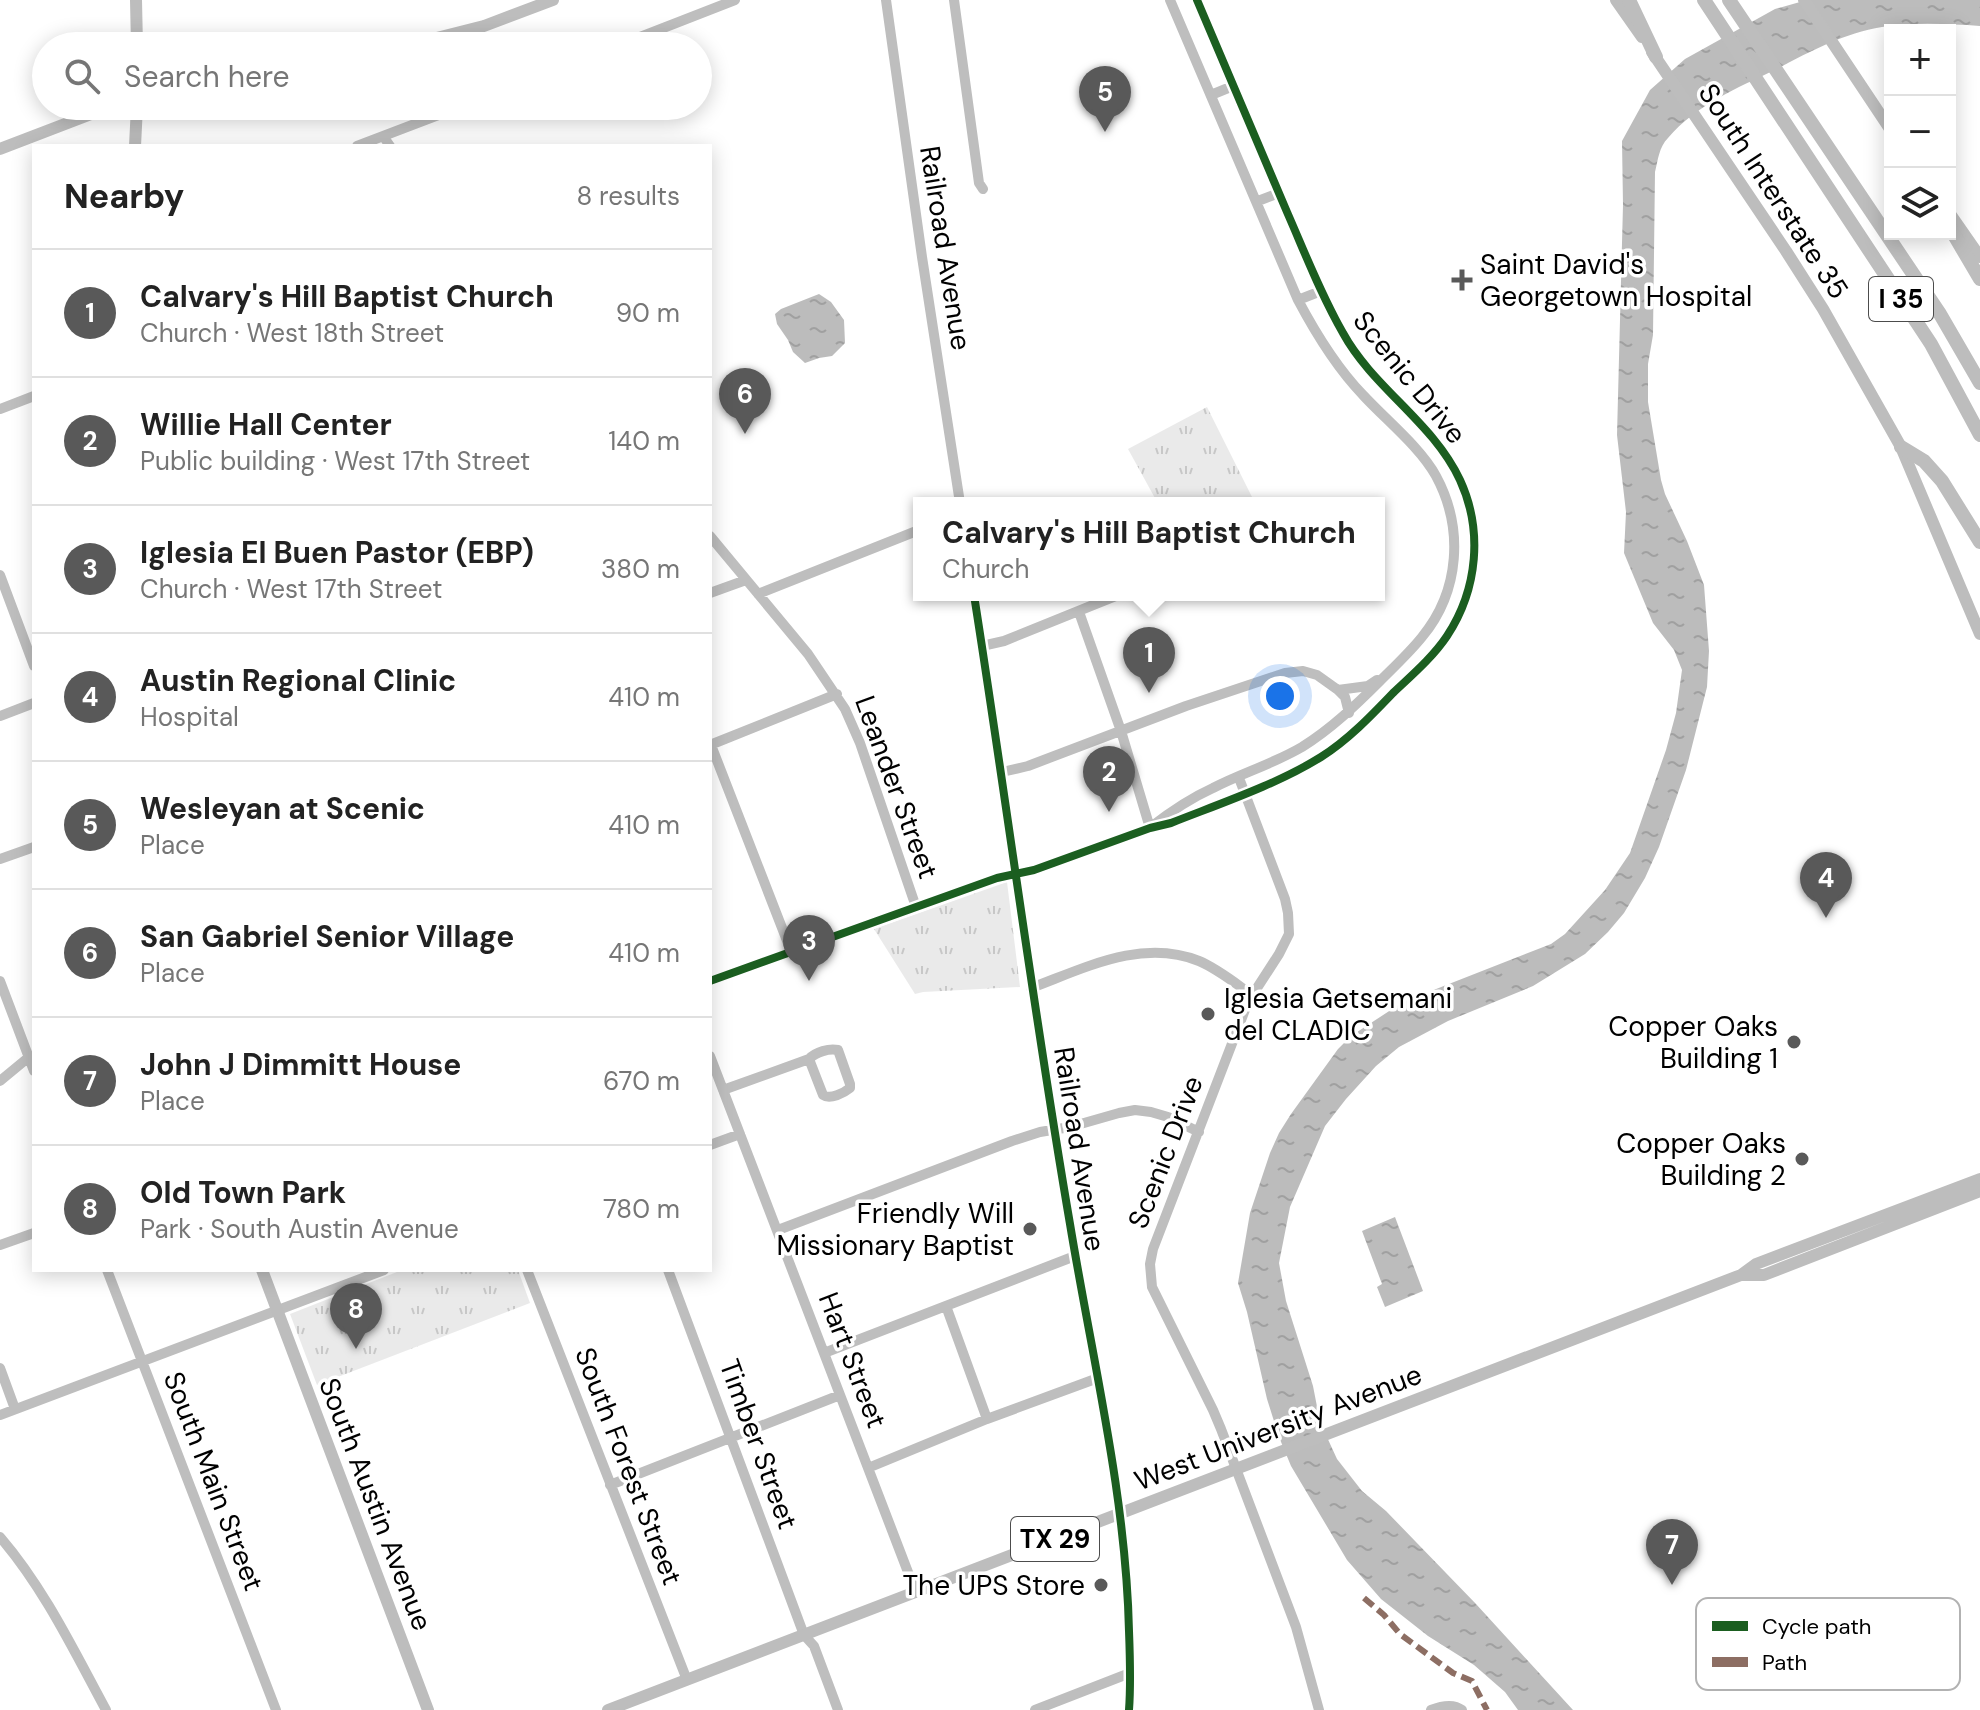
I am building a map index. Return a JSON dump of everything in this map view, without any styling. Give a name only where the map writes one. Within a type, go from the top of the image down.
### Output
[{"type":"highway","points":[[1629,0],[1656,57]]},
{"type":"highway","name":"I 35","points":[[1704,0],[1931,344],[1980,435]]},
{"type":"highway","name":"I 35","points":[[1729,0],[1940,314],[1980,383]]},
{"type":"highway","points":[[1956,238],[1980,279]]},
{"type":"highway","points":[[1901,447],[1924,461],[1942,481],[1980,542]]},
{"type":"main road","points":[[136,0],[137,32]]},
{"type":"main road","points":[[460,32],[553,0]]},
{"type":"main road","name":"South Interstate 35","points":[[1616,0],[1823,309],[1901,447],[1980,634]]},
{"type":"main road","points":[[1804,0],[1884,121]]},
{"type":"main road","points":[[0,149],[76,120]]},
{"type":"main road","points":[[135,144],[136,120]]},
{"type":"main road","points":[[1956,223],[1980,257]]},
{"type":"main road","name":"West University Avenue","points":[[608,1710],[1741,1275],[1756,1264],[1980,1179]]},
{"type":"main road","name":"West University Avenue","points":[[1741,1275],[1764,1275],[1980,1191]]},
{"type":"main road","name":"South Austin Avenue","points":[[263,1272],[428,1710]]},
{"type":"street","points":[[653,32],[735,0]]},
{"type":"street","name":"Railroad Avenue","points":[[886,0],[959,497]]},
{"type":"street","points":[[954,0],[979,183],[983,189]]},
{"type":"street","name":"Scenic Drive","points":[[1170,0],[1298,300],[1339,367],[1434,472],[1454,529],[1453,568],[1443,601],[1424,635],[1349,713],[1303,746],[1239,778],[1285,899],[1289,934],[1252,995],[1153,1249],[1150,1264],[1155,1297],[1213,1410],[1296,1627],[1319,1710]]},
{"type":"street","name":"Scenic Drive","points":[[1197,0],[1321,291],[1344,337],[1450,461],[1472,515],[1474,559],[1471,581],[1447,637],[1353,732],[1321,757],[1245,793]]},
{"type":"street","points":[[1211,95],[1233,86]]},
{"type":"street","points":[[362,144],[425,120]]},
{"type":"street","points":[[383,136],[389,144]]},
{"type":"street","points":[[1258,201],[1279,193]]},
{"type":"street","points":[[1298,300],[1321,291]]},
{"type":"street","points":[[1339,367],[1358,355]]},
{"type":"street","points":[[0,409],[32,397]]},
{"type":"street","points":[[758,594],[913,532]]},
{"type":"street","name":"Leander Street","points":[[712,538],[808,654],[837,694],[860,743],[916,907]]},
{"type":"street","points":[[0,575],[32,661]]},
{"type":"street","points":[[712,592],[746,580]]},
{"type":"street","name":"Railroad Avenue","points":[[975,601],[1053,1129],[1119,1514],[1128,1592],[1129,1710]]},
{"type":"street","points":[[982,646],[1004,641],[1104,601]]},
{"type":"street","points":[[1079,612],[1121,731],[1150,828]]},
{"type":"street","points":[[1002,772],[1028,766],[1186,706],[1285,673],[1303,671],[1317,675],[1345,697],[1349,713]]},
{"type":"street","points":[[1338,690],[1368,686],[1385,676]]},
{"type":"street","points":[[712,745],[837,694]]},
{"type":"street","points":[[0,716],[32,704]]},
{"type":"street","points":[[712,748],[791,951]]},
{"type":"street","points":[[1150,828],[1214,787],[1239,778]]},
{"type":"street","points":[[712,980],[997,878],[1056,862],[1171,823],[1245,793]]},
{"type":"street","points":[[0,859],[32,848]]},
{"type":"street","points":[[1031,988],[1134,953],[1167,952],[1213,968],[1252,995]]},
{"type":"street","points":[[0,981],[32,1065]]},
{"type":"street","points":[[723,1090],[830,1049],[838,1050],[850,1088],[830,1097],[823,1095],[809,1059]]},
{"type":"street","points":[[0,1081],[29,1057]]},
{"type":"street","name":"Hart Street","points":[[712,1061],[916,1593]]},
{"type":"street","points":[[778,1230],[1012,1141],[1119,1113],[1135,1110],[1151,1112],[1199,1132]]},
{"type":"street","points":[[712,1144],[740,1134]]},
{"type":"street","points":[[0,1245],[32,1234]]},
{"type":"street","points":[[824,1353],[1075,1256]]},
{"type":"street","name":"South Main Street","points":[[108,1272],[276,1710]]},
{"type":"street","points":[[0,1415],[379,1272]]},
{"type":"street","name":"South Forest Street","points":[[528,1272],[687,1680]]},
{"type":"street","name":"Timber Street","points":[[669,1272],[804,1635],[814,1646],[838,1710]]},
{"type":"street","points":[[946,1306],[987,1419]]},
{"type":"street","points":[[0,1368],[15,1409]]},
{"type":"street","points":[[868,1468],[1098,1378]]},
{"type":"street","points":[[610,1485],[840,1395]]},
{"type":"street","points":[[0,1537],[20,1560],[39,1591],[106,1710]]},
{"type":"street","points":[[1035,1710],[1130,1673]]},
{"type":"street","points":[[1431,1710],[1441,1706],[1460,1709]]},
{"type":"green space","points":[[1207,407],[1252,497],[1154,497],[1128,449]]},
{"type":"green space","points":[[1007,882],[1020,987],[915,994],[874,929]]},
{"type":"green space","points":[[397,1272],[519,1272],[530,1303],[317,1385],[290,1314]]},
{"type":"water","points":[[1807,0],[1980,0],[1980,26],[1884,24],[1884,27],[1840,38],[1704,107],[1679,126],[1665,142],[1655,172],[1653,335],[1648,364],[1648,402],[1665,494],[1704,585],[1709,651],[1707,687],[1686,770],[1645,878],[1624,913],[1608,932],[1585,954],[1533,986],[1448,1021],[1399,1047],[1376,1066],[1346,1099],[1325,1126],[1290,1207],[1279,1263],[1286,1301],[1313,1386],[1320,1422],[1337,1459],[1362,1491],[1386,1511],[1476,1604],[1573,1710],[1518,1710],[1505,1692],[1474,1665],[1428,1636],[1381,1599],[1347,1560],[1291,1466],[1279,1437],[1238,1283],[1250,1213],[1270,1153],[1291,1114],[1338,1049],[1351,1036],[1403,1002],[1551,944],[1565,934],[1605,890],[1630,853],[1666,750],[1676,713],[1682,670],[1674,650],[1653,623],[1624,553],[1626,512],[1617,435],[1622,141],[1650,90],[1685,59],[1775,9]]},
{"type":"water","points":[[819,294],[831,302],[844,320],[845,343],[832,356],[805,363],[793,352],[777,324],[775,314]]},
{"type":"water","points":[[1395,1217],[1423,1291],[1385,1307],[1377,1287],[1382,1284],[1362,1231]]},
{"type":"marked path","points":[[1364,1598],[1400,1634],[1453,1673],[1472,1681],[1487,1710]]},
{"type":"cycle path","points":[[712,980],[997,878],[1034,870],[1171,823],[1286,776],[1321,757],[1359,727],[1429,659],[1457,618],[1471,579],[1474,559],[1472,519],[1460,480],[1435,440],[1370,371],[1335,319],[1197,0]]},
{"type":"cycle path","points":[[975,601],[1057,1146],[1115,1478],[1127,1580],[1129,1710]]},
{"type":"place","name":"Wesleyan at Scenic","points":[[1105,132]]},
{"type":"place","name":"Saint David's Georgetown Hospital","points":[[1462,280]]},
{"type":"place","name":"San Gabriel Senior Village","points":[[745,434]]},
{"type":"place","name":"Calvary's Hill Baptist Church","points":[[1149,693]]},
{"type":"place","name":"Willie Hall Center","points":[[1109,812]]},
{"type":"place","name":"Austin Regional Clinic","points":[[1826,918]]},
{"type":"place","name":"Iglesia El Buen Pastor (EBP)","points":[[809,981]]},
{"type":"place","name":"Iglesia Getsemani del CLADIC","points":[[1208,1014]]},
{"type":"place","name":"Copper Oaks Building 1","points":[[1794,1042]]},
{"type":"place","name":"Copper Oaks Building 2","points":[[1802,1159]]},
{"type":"place","name":"Friendly Will Missionary Baptist","points":[[1030,1229]]},
{"type":"place","name":"Old Town Park","points":[[356,1349]]},
{"type":"place","name":"The UPS Store","points":[[1101,1585]]},
{"type":"place","name":"John J Dimmitt House","points":[[1672,1585]]}]
